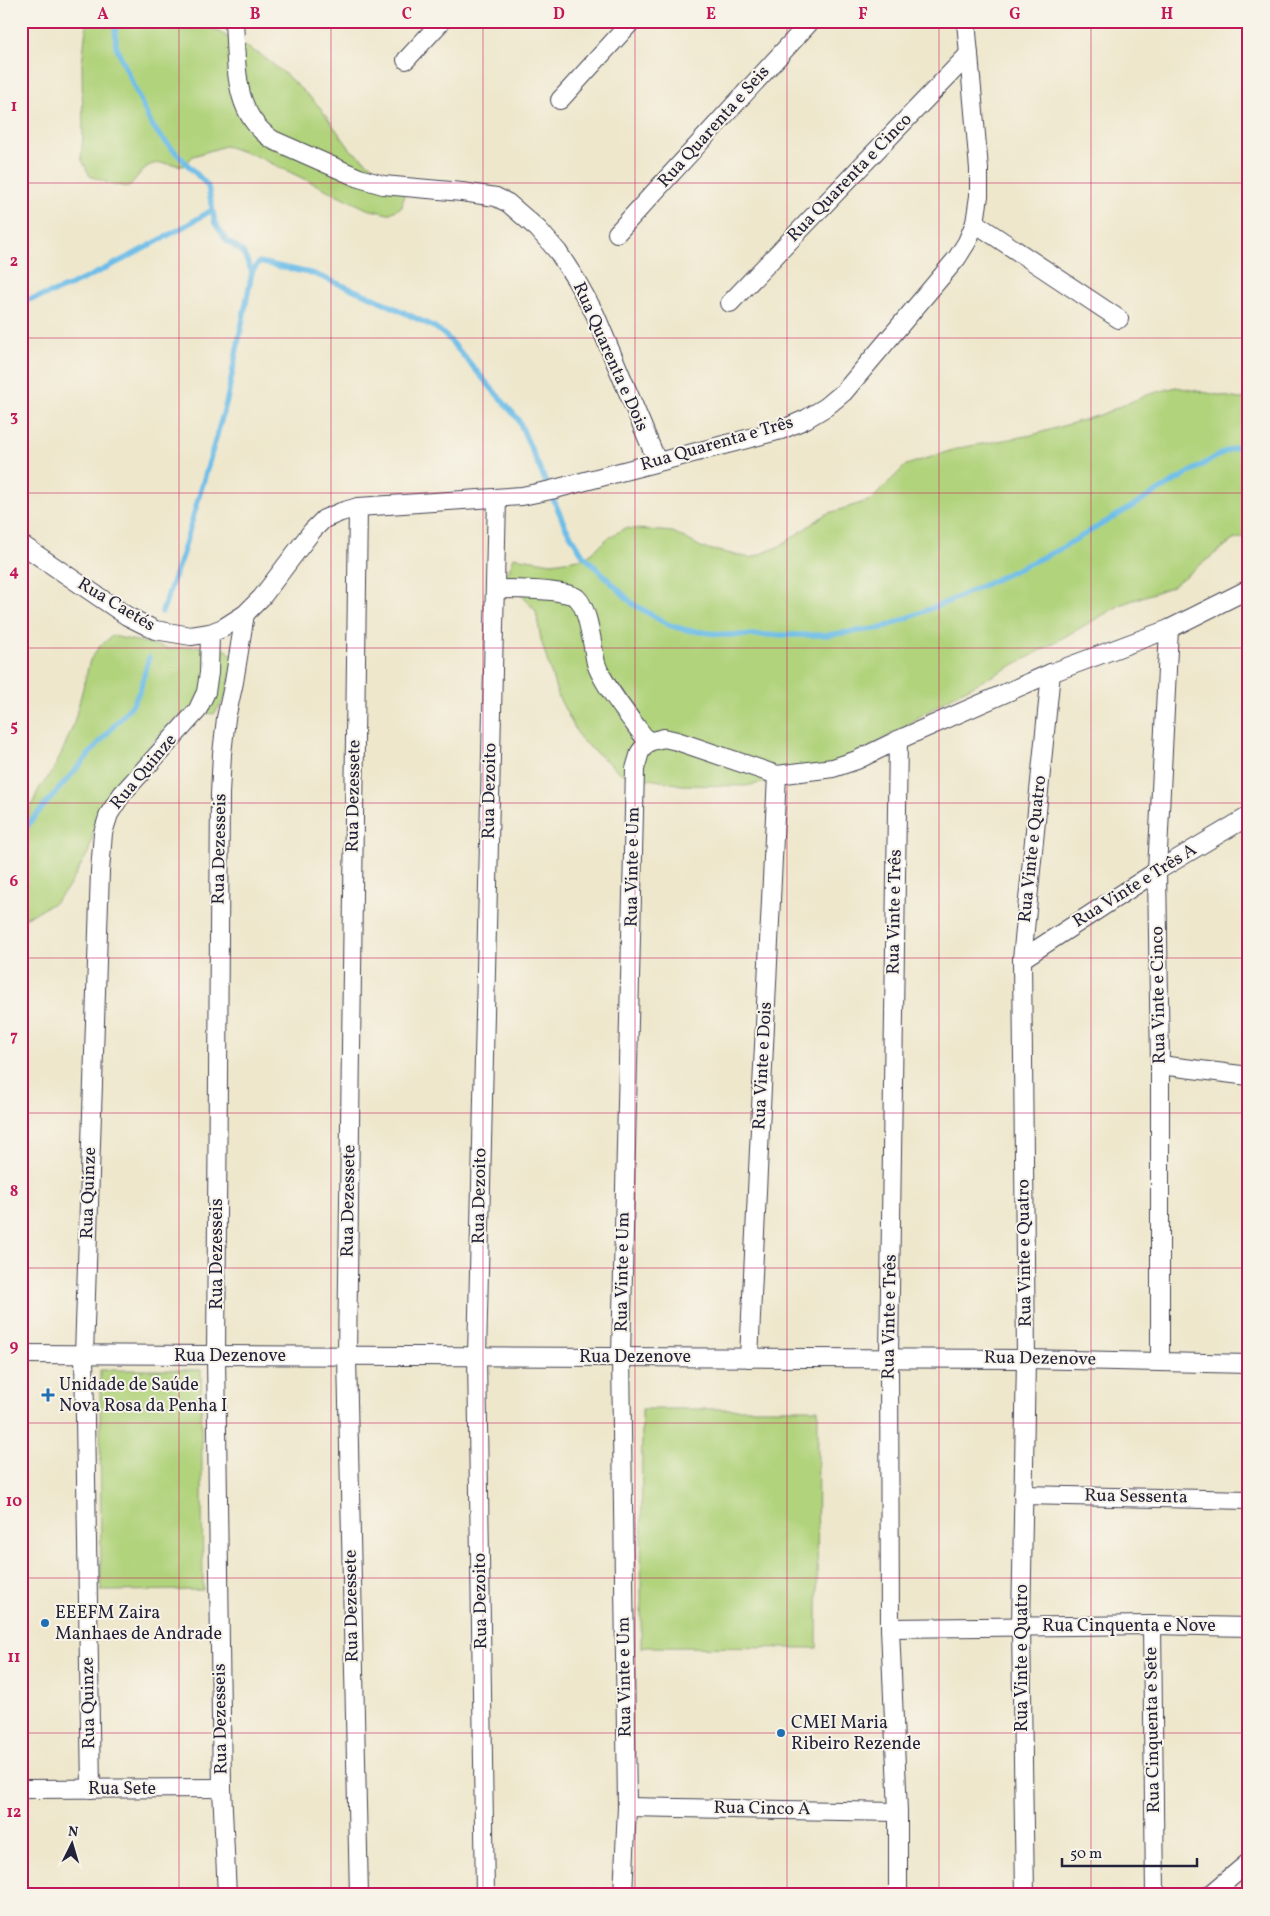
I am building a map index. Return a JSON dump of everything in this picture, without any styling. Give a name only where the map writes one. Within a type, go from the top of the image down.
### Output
[{"type":"street","name":"Rua Quarenta e Dois","points":[[234,21],[241,96],[250,117],[264,134],[273,140],[359,178],[383,185],[496,197],[508,203],[538,229],[558,252],[595,314],[657,461]]},
{"type":"street","points":[[406,60],[442,21]]},
{"type":"street","points":[[560,100],[632,21]]},
{"type":"street","name":"Rua Quarenta e Seis","points":[[617,233],[811,21]]},
{"type":"street","name":"Rua Quarenta e Três","points":[[245,614],[262,597],[312,531],[324,519],[341,512],[358,507],[522,496],[551,490],[657,461],[748,440],[781,430],[806,419],[826,407],[844,392],[957,258],[967,242],[975,223],[979,196],[979,169],[966,21]]},
{"type":"street","name":"Rua Quarenta e Cinco","points":[[730,303],[969,54]]},
{"type":"street","points":[[975,223],[1119,319]]},
{"type":"street","name":"Rua Dezoito","points":[[485,1895],[477,1357],[497,498]]},
{"type":"street","name":"Rua Dezessete","points":[[358,507],[346,1357],[359,1895]]},
{"type":"street","name":"Rua Caetés","points":[[21,544],[119,611],[155,630],[190,636],[210,633],[223,628],[245,614]]},
{"type":"street","points":[[495,589],[564,592],[576,596],[584,607],[597,665],[604,679],[648,742],[664,738],[677,741],[777,775],[833,768],[857,760],[1050,673],[1168,629],[1249,588]]},
{"type":"street","name":"Rua Dezesseis","points":[[227,1895],[222,1788],[216,1356],[222,754],[226,718],[245,614]]},
{"type":"street","name":"Rua Vinte e Cinco","points":[[1160,1360],[1160,1064],[1157,871],[1168,629]]},
{"type":"street","name":"Rua Quinze","points":[[91,1788],[84,1355],[102,833],[109,814],[122,794],[197,711],[206,692],[209,673],[210,633]]},
{"type":"street","name":"Rua Vinte e Quatro","points":[[1025,1895],[1021,1626],[1026,1359],[1022,959],[1050,673]]},
{"type":"street","name":"Rua Vinte e Três","points":[[898,740],[889,1358],[890,1628],[898,1812],[898,1895]]},
{"type":"street","name":"Rua Vinte e Um","points":[[623,1895],[627,1807],[621,1356],[635,768],[640,752],[648,742]]},
{"type":"street","name":"Rua Vinte e Dois","points":[[749,1358],[777,775]]},
{"type":"street","name":"Rua Vinte e Três A","points":[[1022,959],[1157,871],[1249,816]]},
{"type":"street","points":[[1160,1064],[1249,1076]]},
{"type":"street","name":"Rua Dezenove","points":[[21,1354],[1160,1360],[1249,1364]]},
{"type":"street","name":"Rua Sessenta","points":[[1023,1495],[1249,1500]]},
{"type":"street","name":"Rua Cinquenta e Nove","points":[[890,1628],[1152,1625],[1249,1627]]},
{"type":"street","name":"Rua Cinquenta e Sete","points":[[1152,1625],[1155,1895]]},
{"type":"street","name":"Rua Sete","points":[[21,1789],[222,1788]]},
{"type":"street","name":"Rua Cinco A","points":[[627,1807],[898,1812]]},
{"type":"street","points":[[1210,1895],[1249,1862]]},
{"type":"green space","points":[[88,21],[195,21],[261,55],[285,74],[318,105],[351,150],[372,166],[398,181],[404,194],[402,207],[388,214],[367,209],[254,155],[225,146],[193,156],[184,166],[164,163],[152,164],[129,187],[114,185],[90,176],[81,158],[83,137],[82,64]]},
{"type":"green space","points":[[1176,387],[1239,399],[1249,398],[1249,536],[1233,540],[1171,587],[1122,604],[1031,656],[953,696],[833,770],[745,786],[682,785],[622,774],[581,740],[558,696],[541,640],[536,611],[506,578],[514,557],[552,563],[586,558],[608,538],[625,528],[673,532],[703,548],[751,558],[780,546],[826,514],[871,500],[906,465],[959,448],[1032,435],[1100,415],[1147,395]]},
{"type":"green space","points":[[112,636],[169,649],[198,646],[216,650],[227,650],[235,658],[225,699],[214,714],[188,711],[172,721],[137,760],[107,802],[94,831],[88,853],[68,888],[54,903],[21,920],[21,829],[39,789],[52,772],[63,750],[74,723],[90,660],[99,647]]},
{"type":"green space","points":[[100,1370],[201,1370],[203,1590],[101,1591]]},
{"type":"green space","points":[[642,1409],[818,1409],[817,1648],[641,1647]]},
{"type":"waterway","points":[[115,21],[116,46],[150,122],[160,136],[208,186],[215,223],[227,241],[243,252],[252,272]]},
{"type":"waterway","points":[[21,301],[49,294],[89,277],[212,210]]},
{"type":"waterway","points":[[162,612],[183,552],[227,400],[252,272],[259,262],[314,274],[374,298],[436,328],[448,338],[518,419],[566,528],[583,555],[633,604],[669,625],[686,630],[725,635],[827,635],[882,628],[952,600],[1060,549],[1224,452],[1249,443]]},
{"type":"waterway","points":[[21,836],[30,822],[133,704],[140,690],[149,658]]},
{"type":"place","name":"Unidade de Saúde Nova Rosa da Penha I","points":[[48,1395]]},
{"type":"place","name":"EEEFM Zaira Manhaes de Andrade","points":[[45,1623]]},
{"type":"place","name":"CMEI Maria Ribeiro Rezende","points":[[781,1733]]}]
